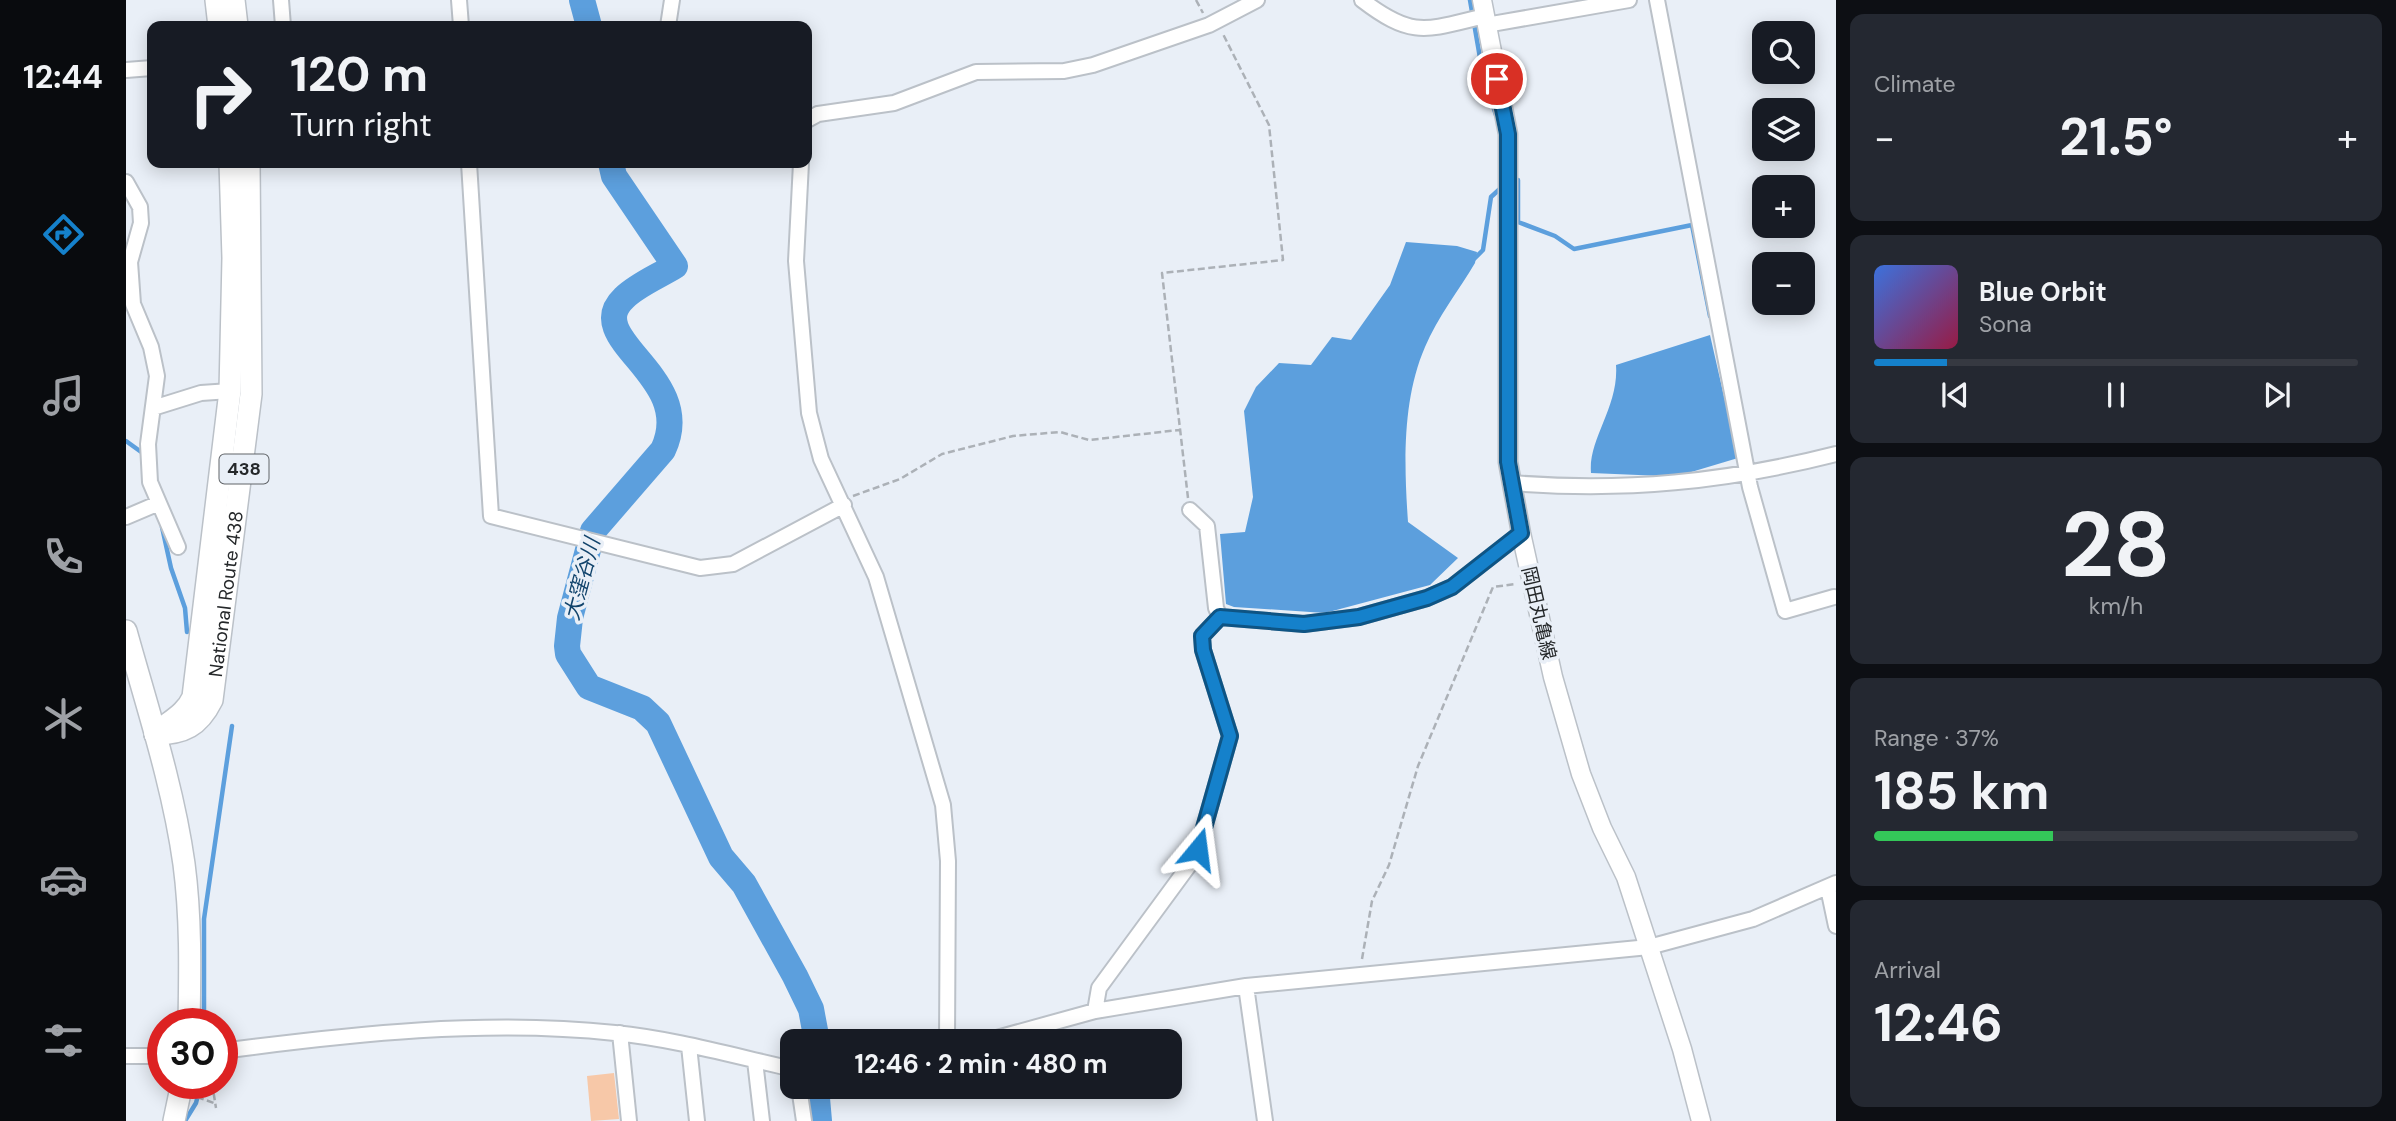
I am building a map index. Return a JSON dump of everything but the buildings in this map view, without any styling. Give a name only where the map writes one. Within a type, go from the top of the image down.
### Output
[{"type":"highway","points":[[216,0],[218,21]]},
{"type":"highway","points":[[234,0],[236,21]]},
{"type":"highway","name":"National Route 438","points":[[155,734],[169,720],[186,711],[193,697],[230,391],[233,258],[230,168]]},
{"type":"highway","name":"National Route 438","points":[[155,734],[175,734],[187,730],[203,720],[212,700],[251,394],[249,168]]},
{"type":"highway","points":[[126,631],[131,671],[155,734],[184,864],[190,941],[190,1008]]},
{"type":"highway","points":[[174,1121],[178,1099]]},
{"type":"main road","name":"岡田丸亀線","points":[[1479,16],[1508,134],[1508,462],[1521,533],[1553,677],[1581,775],[1602,828],[1626,877],[1701,1121]]},
{"type":"street","points":[[281,0],[283,21]]},
{"type":"street","points":[[459,0],[461,21]]},
{"type":"street","points":[[669,21],[672,0]]},
{"type":"street","points":[[812,117],[818,114],[894,103],[976,72],[1064,71],[1093,65],[1218,22],[1258,0]]},
{"type":"street","points":[[1362,0],[1396,23],[1415,29],[1434,29],[1479,16],[1629,0]]},
{"type":"street","points":[[1657,0],[1748,471],[1785,611],[1834,597]]},
{"type":"street","points":[[126,70],[147,68]]},
{"type":"street","points":[[469,168],[491,516],[700,568],[733,564],[843,502]]},
{"type":"street","points":[[801,168],[796,261],[809,413],[821,459],[868,558],[892,625],[943,805],[948,861],[947,1029]]},
{"type":"street","points":[[126,182],[140,207],[141,223],[130,262],[133,304],[155,360],[157,376],[148,444],[150,482],[156,505],[178,547]]},
{"type":"street","points":[[153,408],[201,393],[230,391]]},
{"type":"street","points":[[1512,484],[1586,489],[1687,483],[1836,454]]},
{"type":"street","points":[[126,517],[156,505]]},
{"type":"street","points":[[1189,510],[1207,526],[1216,608],[1220,617]]},
{"type":"street","points":[[1220,617],[1304,624],[1359,617],[1427,598],[1452,587],[1521,533]]},
{"type":"street","points":[[1095,1011],[1099,988],[1194,860],[1198,849],[1230,736],[1203,650],[1202,636],[1220,617]]},
{"type":"street","points":[[1030,1029],[1095,1011],[1246,986],[1649,947],[1753,919],[1832,886],[1836,926]]},
{"type":"street","points":[[1246,986],[1265,1121]]},
{"type":"street","points":[[238,1049],[373,1035],[542,1028],[620,1033],[780,1066]]},
{"type":"street","points":[[620,1033],[629,1121]]},
{"type":"street","points":[[689,1046],[697,1121]]},
{"type":"street","points":[[126,1056],[147,1056]]},
{"type":"street","points":[[755,1060],[762,1121]]},
{"type":"street","points":[[801,1099],[804,1121]]},
{"type":"path","points":[[1189,510],[1162,273],[1283,260],[1269,125],[1218,22]]},
{"type":"path","points":[[843,502],[900,479],[942,454],[1013,436],[1060,432],[1089,440],[1179,430]]},
{"type":"path","points":[[1359,973],[1372,901],[1389,865],[1418,766],[1493,587],[1532,582]]},
{"type":"path","points":[[202,1099],[215,1103]]},
{"type":"path","points":[[214,1099],[216,1108]]},
{"type":"water","points":[[1406,242],[1457,246],[1477,252],[1475,263],[1425,347],[1412,389],[1406,433],[1408,522],[1458,558],[1430,585],[1325,613],[1234,607],[1226,604],[1220,534],[1245,532],[1253,497],[1244,411],[1256,387],[1279,363],[1311,365],[1332,337],[1351,340],[1390,285]]},
{"type":"water","points":[[1710,335],[1738,458],[1688,473],[1662,476],[1591,473],[1594,448],[1613,395],[1616,365]]},
{"type":"waterway","name":"大窪谷川","points":[[582,0],[588,21]]},
{"type":"waterway","points":[[1470,0],[1483,75],[1496,115]]},
{"type":"waterway","name":"大窪谷川","points":[[612,168],[614,176],[675,266],[629,293],[614,314],[616,329],[654,380],[665,401],[670,424],[663,450],[593,531],[570,618],[568,654],[589,687],[642,708],[658,723],[721,857],[744,884],[795,976],[811,1009],[815,1029]]},
{"type":"waterway","points":[[1518,180],[1518,222],[1555,236],[1574,249],[1692,225],[1710,316]]},
{"type":"waterway","points":[[1474,259],[1483,250],[1491,197],[1503,186]]},
{"type":"waterway","points":[[126,441],[144,454]]},
{"type":"waterway","points":[[162,527],[171,568],[185,608],[187,632]]},
{"type":"waterway","points":[[204,1008],[204,919],[232,726]]},
{"type":"waterway","points":[[185,1121],[197,1099]]},
{"type":"waterway","name":"大窪谷川","points":[[817,1099],[819,1121]]},
{"type":"route","points":[[1198,849],[1230,736],[1203,650],[1202,636],[1220,617],[1304,624],[1359,617],[1427,598],[1452,587],[1521,533],[1508,462],[1508,134],[1497,79]]}]
